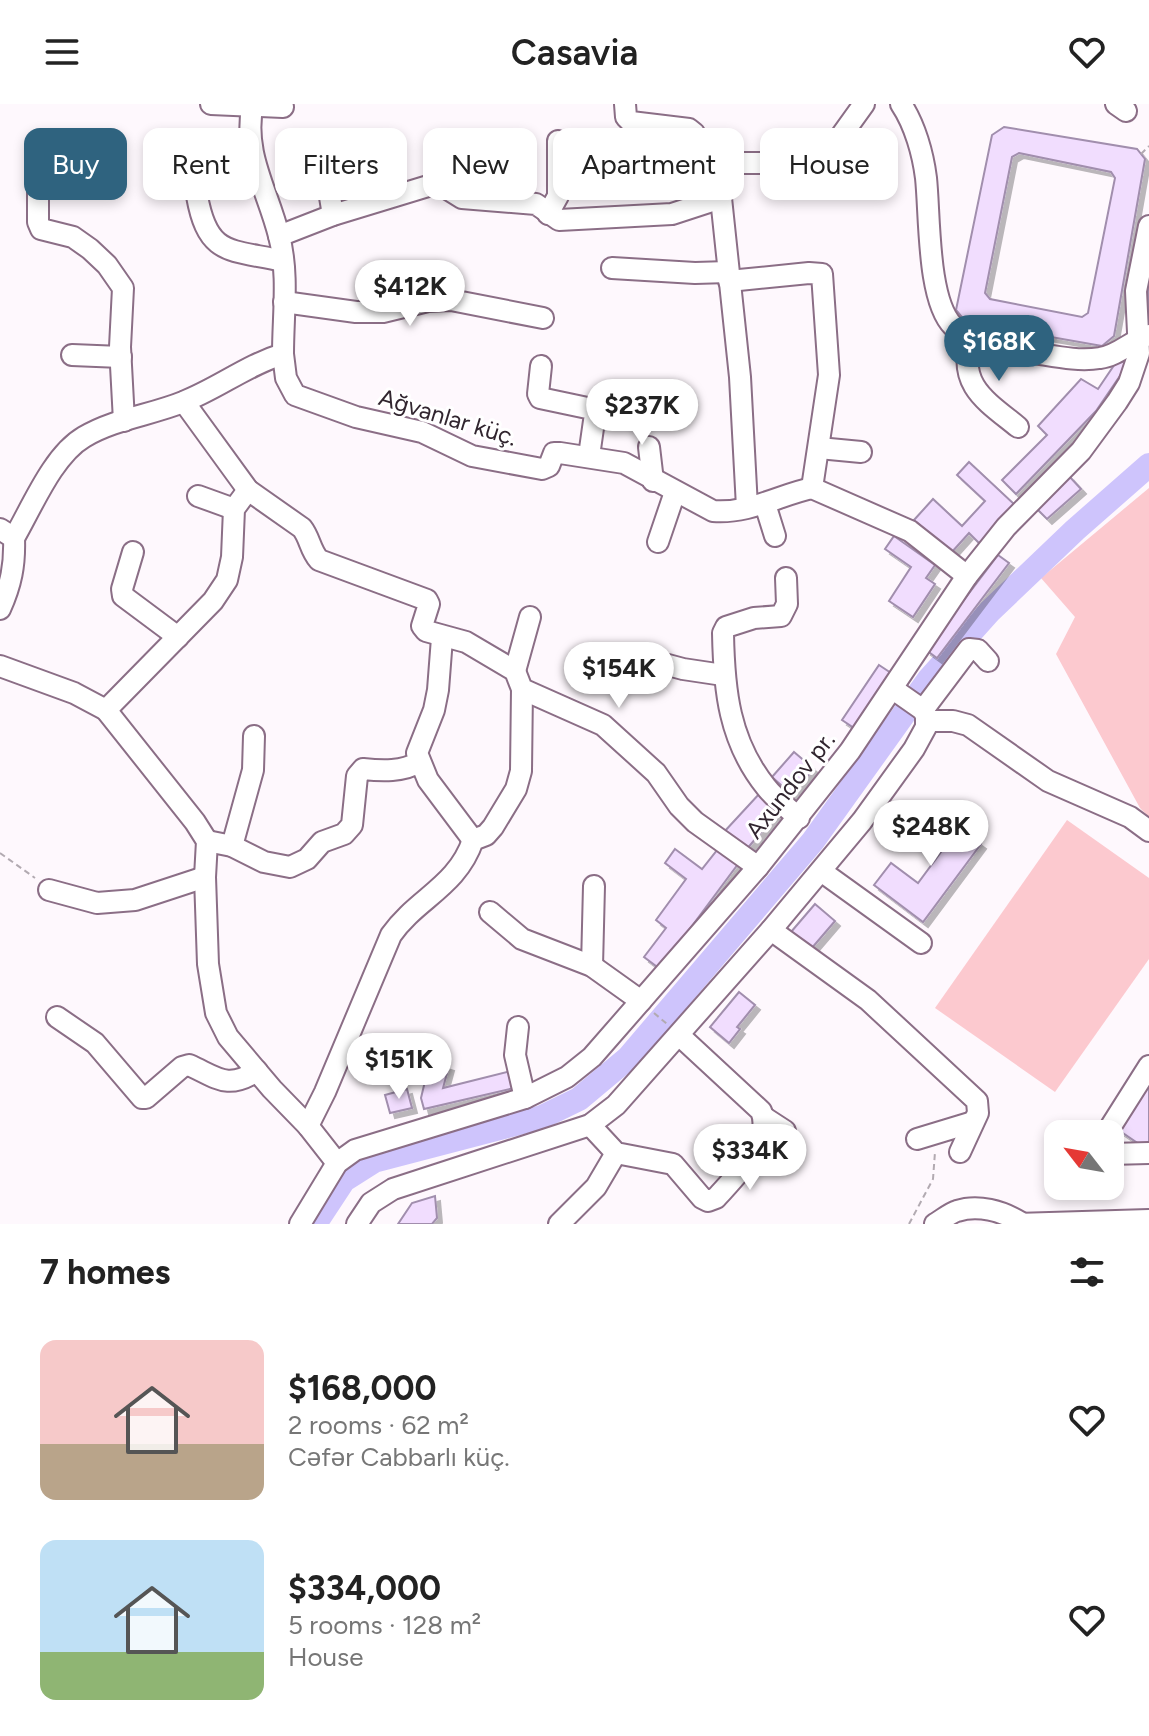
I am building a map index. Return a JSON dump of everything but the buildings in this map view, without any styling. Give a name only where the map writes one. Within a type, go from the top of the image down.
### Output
[{"type":"street","points":[[211,104],[283,107]]},
{"type":"street","points":[[625,104],[626,117],[631,122],[681,128]]},
{"type":"street","points":[[744,163],[823,161],[864,104]]},
{"type":"street","points":[[901,104],[911,119],[926,176],[931,259],[943,311],[951,324],[971,339],[1005,350],[1084,359],[1102,358],[1144,337]]},
{"type":"street","points":[[0,609],[14,572],[7,533],[61,457],[82,437],[184,402],[260,361],[283,354],[283,261],[279,236],[251,153],[249,129],[252,106]]},
{"type":"street","points":[[279,236],[333,215],[438,183],[462,198],[536,204],[559,220],[672,214],[715,200]]},
{"type":"street","points":[[38,200],[41,229],[73,237],[90,249],[107,265],[123,288],[121,357],[124,421]]},
{"type":"street","points":[[198,200],[201,221],[213,242],[283,261]]},
{"type":"street","points":[[330,200],[333,215]]},
{"type":"street","points":[[548,214],[556,200]]},
{"type":"street","points":[[721,200],[756,506],[775,536]]},
{"type":"street","name":"Axundov pr.","points":[[300,1224],[337,1163],[355,1150],[525,1098],[551,1087],[580,1068],[646,1006],[899,693],[967,576],[1006,527],[1081,451],[1129,383],[1144,337],[1135,317],[1136,291],[1149,226]]},
{"type":"street","points":[[612,268],[728,277],[822,274],[829,375],[812,488],[910,531],[967,576]]},
{"type":"street","points":[[284,302],[356,312],[383,312],[428,301],[451,300],[543,318]]},
{"type":"street","points":[[971,339],[966,353],[967,368],[975,390],[1018,427]]},
{"type":"street","name":"Ağvanlar küç.","points":[[283,354],[290,388],[304,400],[356,417],[422,432],[472,456],[542,469],[549,466],[554,453],[624,463],[713,511],[756,506],[812,488]]},
{"type":"street","points":[[72,355],[121,357]]},
{"type":"street","points":[[541,366],[540,398],[592,409],[595,414],[589,456]]},
{"type":"street","points":[[184,402],[248,490],[302,528],[312,552],[319,560],[427,600],[429,604],[422,626],[426,631],[442,638],[466,642],[519,680],[603,725],[656,773],[679,806],[695,822],[758,867]]},
{"type":"street","points":[[649,447],[653,481]]},
{"type":"street","points":[[819,448],[861,452]]},
{"type":"street","points":[[106,710],[213,601],[227,580],[232,557],[234,509],[248,490]]},
{"type":"street","points":[[658,542],[675,492]]},
{"type":"street","points":[[198,496],[234,509]]},
{"type":"street","points":[[133,552],[122,589],[123,596],[178,637]]},
{"type":"street","points":[[786,578],[787,604],[781,616],[754,618],[726,627],[723,633],[723,675],[728,711],[755,772],[768,790],[799,818]]},
{"type":"street","points":[[308,1126],[318,1110],[391,935],[401,921],[459,870],[473,840],[486,835],[493,827],[516,789],[523,749],[519,680],[530,617]]},
{"type":"street","points":[[442,638],[438,690],[434,710],[418,746],[419,762],[428,780],[473,840]]},
{"type":"street","points":[[357,1224],[371,1203],[393,1189],[590,1125],[616,1105],[675,1031],[771,930],[862,821],[914,749],[925,716],[969,649],[978,650],[988,661]]},
{"type":"street","points":[[642,658],[723,675]]},
{"type":"street","points":[[0,666],[74,693],[106,710],[195,822],[207,841],[208,964],[216,1013],[228,1037],[337,1163]]},
{"type":"street","points":[[899,693],[925,716],[968,725],[1048,781],[1130,817],[1149,831]]},
{"type":"street","points":[[232,846],[253,770],[254,736]]},
{"type":"street","points":[[207,841],[232,846],[264,862],[290,867],[307,859],[322,842],[344,834],[352,825],[357,776],[363,769],[382,771],[410,768],[419,762]]},
{"type":"street","points":[[821,871],[921,943]]},
{"type":"street","points":[[49,890],[97,903],[135,900],[205,877]]},
{"type":"street","points":[[592,966],[594,886]]},
{"type":"street","points":[[490,912],[533,945],[592,966],[646,1006]]},
{"type":"street","points":[[771,930],[868,1000],[977,1101],[979,1106],[960,1152]]},
{"type":"street","points":[[57,1017],[95,1043],[142,1098],[189,1065],[228,1082],[238,1082],[257,1071]]},
{"type":"street","points":[[518,1027],[515,1055],[525,1098]]},
{"type":"street","points":[[675,1031],[765,1118],[785,1131]]},
{"type":"street","points":[[1115,1120],[1149,1066]]},
{"type":"street","points":[[590,1125],[616,1153],[673,1164],[708,1201],[716,1198],[749,1161],[756,1150],[765,1118]]},
{"type":"street","points":[[917,1139],[973,1122]]},
{"type":"street","points":[[559,1224],[596,1187],[616,1153]]},
{"type":"street","points":[[1124,1155],[1149,1153]]},
{"type":"street","points":[[935,1224],[957,1211],[976,1209],[997,1211],[1016,1223],[1149,1220]]},
{"type":"path","points":[[1141,154],[1149,146]]},
{"type":"path","points":[[862,821],[903,850]]},
{"type":"path","points":[[0,853],[49,890]]},
{"type":"path","points":[[646,1006],[675,1031]]},
{"type":"path","points":[[909,1224],[933,1179],[940,1132]]},
{"type":"shaded area","points":[[1149,488],[1149,817],[1140,808],[1056,654],[1075,617],[1041,578]]},
{"type":"shaded area","points":[[1067,820],[1149,878],[1149,959],[1055,1092],[935,1008]]},
{"type":"waterway","points":[[315,1224],[344,1180],[374,1161],[542,1117],[579,1099],[628,1058],[813,841],[929,679],[990,611],[1149,465]]}]
